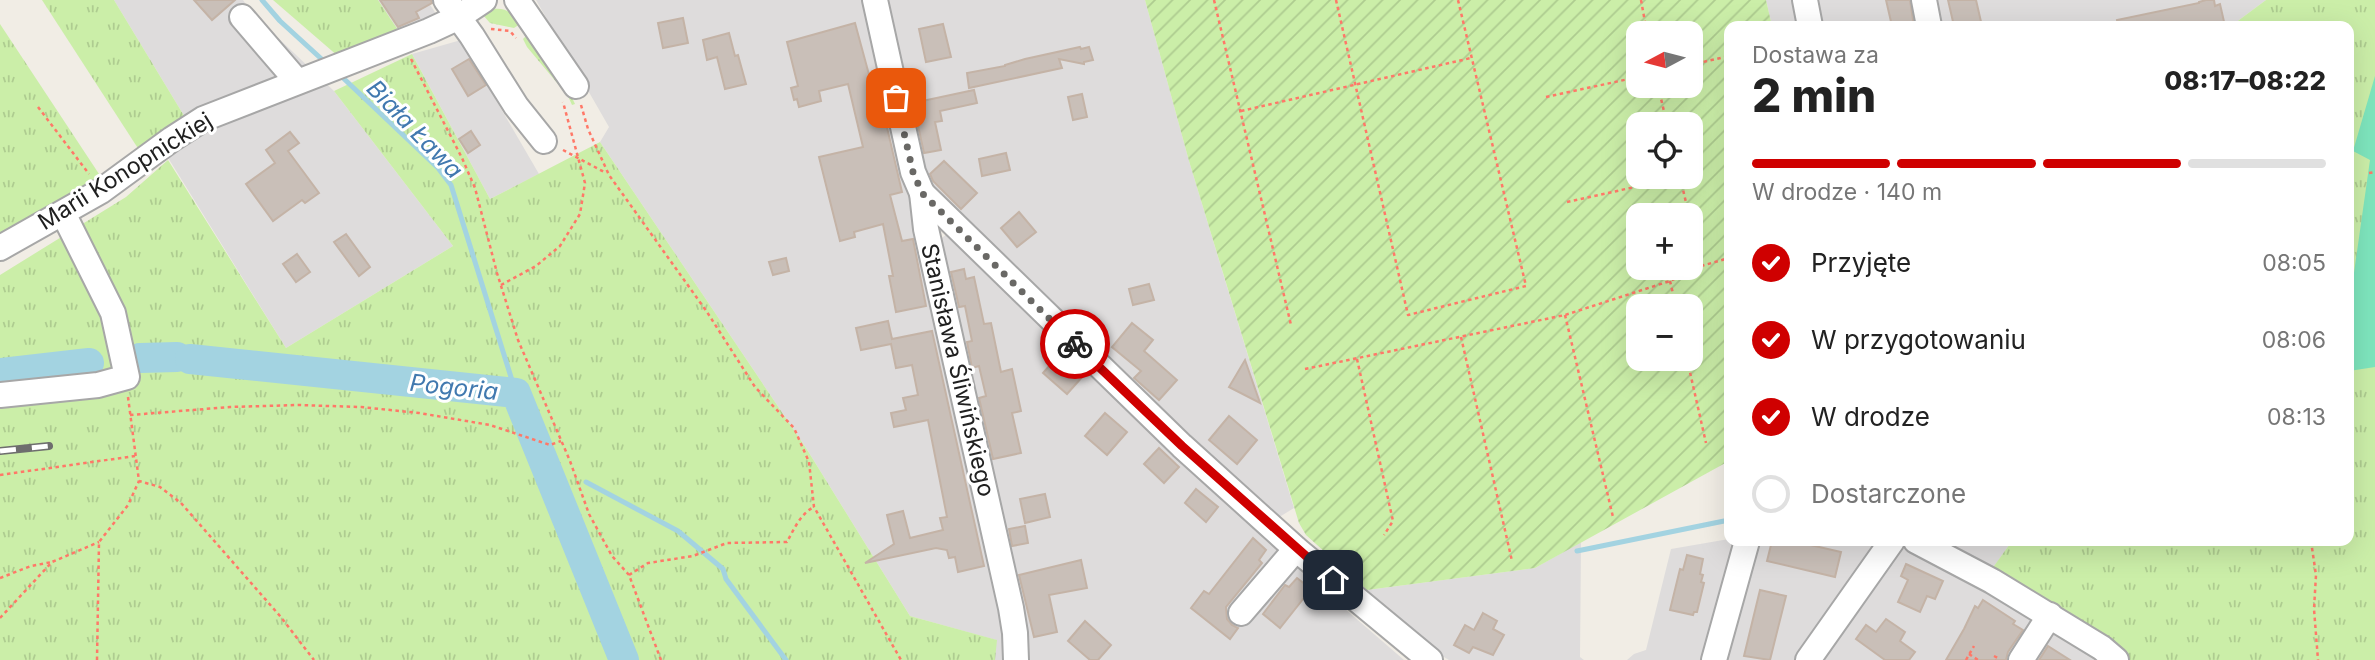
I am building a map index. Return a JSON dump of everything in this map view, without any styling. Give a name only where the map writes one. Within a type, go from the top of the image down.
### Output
[{"type":"street","name":"Marii Konopnickiej","points":[[0,248],[101,191],[203,119],[429,32],[451,9],[484,0]]},
{"type":"street","points":[[499,0],[517,0],[571,97]]},
{"type":"street","name":"Stanisława Śliwińskiego","points":[[875,0],[913,172],[922,193],[926,229],[1011,608],[1016,633],[1016,660]]},
{"type":"street","points":[[1805,0],[1809,21]]},
{"type":"street","points":[[1924,0],[1928,21]]},
{"type":"street","points":[[451,9],[472,36],[516,106],[544,141]]},
{"type":"street","points":[[242,17],[307,77]]},
{"type":"street","points":[[922,193],[1182,446],[1296,549],[1430,660]]},
{"type":"street","points":[[0,395],[98,385],[127,377],[113,313],[67,221]]},
{"type":"street","points":[[1714,660],[1746,546]]},
{"type":"street","points":[[1808,660],[1888,546]]},
{"type":"street","points":[[1926,546],[1986,577],[2050,615],[2116,660]]},
{"type":"street","points":[[1241,613],[1296,549]]},
{"type":"street","points":[[2021,660],[2050,615]]},
{"type":"path","points":[[1214,0],[1290,325]]},
{"type":"path","points":[[1336,0],[1408,315],[1526,286],[1458,0]]},
{"type":"path","points":[[1641,0],[1645,21]]},
{"type":"path","points":[[488,28],[510,31],[514,35]]},
{"type":"path","points":[[406,51],[475,188],[518,340],[589,514],[612,556],[629,575],[661,660]]},
{"type":"path","points":[[1703,62],[1724,57]]},
{"type":"path","points":[[1241,111],[1471,58]]},
{"type":"path","points":[[1546,97],[1626,80]]},
{"type":"path","points":[[501,285],[536,266],[560,246],[580,214],[585,183],[578,158],[571,97]]},
{"type":"path","points":[[571,97],[589,129],[609,175],[707,312],[755,387],[794,429],[809,462],[814,507],[901,660]]},
{"type":"path","points":[[38,107],[101,191]]},
{"type":"path","points":[[544,141],[609,175]]},
{"type":"path","points":[[2369,173],[2375,172]]},
{"type":"path","points":[[1567,202],[1626,189]]},
{"type":"path","points":[[1703,265],[1724,259]]},
{"type":"path","points":[[1305,369],[1565,315],[1670,281],[1673,294]]},
{"type":"path","points":[[1565,315],[1613,517]]},
{"type":"path","points":[[1461,337],[1512,561]]},
{"type":"path","points":[[1357,359],[1393,522],[1384,535]]},
{"type":"path","points":[[1691,371],[1706,443]]},
{"type":"path","points":[[0,578],[31,566],[52,562],[99,542],[128,505],[139,481],[127,377]]},
{"type":"path","points":[[130,415],[230,407],[361,407],[490,425],[550,445],[561,441]]},
{"type":"path","points":[[0,475],[135,456]]},
{"type":"path","points":[[139,481],[160,487],[181,503],[281,616],[314,660]]},
{"type":"path","points":[[629,575],[648,563],[683,558],[727,542],[787,542],[800,519],[814,507]]},
{"type":"path","points":[[97,660],[99,542]]},
{"type":"path","points":[[2312,546],[2316,575],[2314,609],[2318,660]]},
{"type":"path","points":[[0,618],[52,562]]},
{"type":"path","points":[[1966,660],[1974,646]]},
{"type":"path","points":[[1969,654],[1978,660]]},
{"type":"shaded area","points":[[114,0],[243,0],[252,13],[334,91],[453,246],[286,348],[157,140],[186,119]]},
{"type":"shaded area","points":[[378,0],[427,0],[438,17],[398,30]]},
{"type":"shaded area","points":[[536,0],[866,0],[939,240],[947,234],[1265,540],[1404,660],[995,660],[996,640],[910,616],[806,448],[600,142],[609,127]]},
{"type":"shaded area","points":[[882,0],[1145,0],[1189,161],[1294,508],[1276,519],[930,190]]},
{"type":"shaded area","points":[[1766,0],[2266,0],[2238,21],[1771,21]]},
{"type":"shaded area","points":[[461,40],[539,174],[490,199],[412,54]]},
{"type":"shaded area","points":[[1724,540],[1724,546],[2008,546],[1983,582],[2106,660],[1627,660],[1646,650],[1671,549]]},
{"type":"shaded area","points":[[1581,542],[1580,657],[1584,660],[1449,660],[1367,590],[1535,568]]},
{"type":"green space","points":[[42,0],[114,0],[186,119],[141,153]]},
{"type":"green space","points":[[273,0],[378,0],[398,30],[339,57]]},
{"type":"green space","points":[[1145,0],[1766,0],[1771,21],[1724,21],[1724,464],[1535,568],[1367,590],[1306,535],[1299,523],[1189,161]]},
{"type":"green space","points":[[2266,0],[2375,0],[2375,660],[2110,660],[1989,573],[2008,546],[2354,546],[2354,21],[2238,21]]},
{"type":"green space","points":[[493,9],[509,12],[520,24],[514,28],[490,23],[483,15]]},
{"type":"green space","points":[[0,24],[103,180],[0,239]]},
{"type":"green space","points":[[527,35],[566,85],[575,104],[572,105],[568,96],[527,47],[523,39]]},
{"type":"green space","points":[[412,54],[490,199],[600,142],[806,448],[910,616],[997,640],[995,660],[0,660],[0,275],[126,197],[168,160],[286,348],[453,246],[334,91]]},
{"type":"green space","points":[[2375,76],[2375,367],[2354,370],[2354,273],[2370,160],[2354,152]]},
{"type":"building","points":[[194,0],[235,0],[212,20]]},
{"type":"building","points":[[380,0],[431,0],[432,3],[416,12],[419,18],[398,27]]},
{"type":"building","points":[[1886,0],[1910,0],[1913,21],[1891,21]]},
{"type":"building","points":[[1948,0],[1976,0],[1981,21],[1953,21]]},
{"type":"building","points":[[2214,0],[2215,6],[2220,4],[2224,21],[2117,21],[2117,20]]},
{"type":"building","points":[[683,18],[688,43],[663,48],[658,23]]},
{"type":"building","points":[[855,23],[871,82],[876,80],[902,192],[890,195],[902,241],[913,239],[926,306],[896,312],[889,276],[893,276],[883,224],[854,232],[855,237],[840,241],[819,157],[863,147],[848,84],[819,91],[821,101],[799,107],[791,88],[798,86],[787,42]]},
{"type":"building","points":[[943,24],[951,57],[926,62],[919,29]]},
{"type":"building","points":[[729,33],[746,84],[725,89],[717,57],[707,60],[703,40]]},
{"type":"building","points":[[1089,47],[1093,60],[1084,64],[1059,59],[1062,68],[969,88],[967,73]]},
{"type":"building","points":[[469,59],[486,85],[468,96],[452,69]]},
{"type":"building","points":[[974,90],[977,103],[940,111],[942,121],[935,122],[941,150],[924,153],[913,103]]},
{"type":"building","points":[[1082,94],[1087,117],[1073,120],[1068,97]]},
{"type":"building","points":[[471,131],[480,145],[468,153],[459,139]]},
{"type":"building","points":[[290,132],[299,143],[288,151],[319,193],[305,203],[302,200],[273,221],[246,184],[275,163],[266,150]]},
{"type":"building","points":[[1006,153],[1010,170],[982,176],[979,159]]},
{"type":"building","points":[[944,161],[977,193],[961,209],[933,181],[930,174]]},
{"type":"building","points":[[1019,212],[1036,232],[1017,247],[1001,228]]},
{"type":"building","points":[[346,234],[370,267],[359,276],[334,242]]},
{"type":"building","points":[[297,254],[310,272],[296,282],[283,264]]},
{"type":"building","points":[[786,258],[789,271],[773,275],[769,262]]},
{"type":"building","points":[[964,269],[966,279],[974,277],[984,324],[991,323],[1001,372],[1012,369],[1021,411],[1012,413],[1021,453],[993,459],[979,398],[986,396],[979,366],[972,368],[967,342],[972,341],[965,306],[959,307],[951,272]]},
{"type":"building","points":[[1149,284],[1154,300],[1133,305],[1129,289]]},
{"type":"building","points":[[888,321],[892,339],[932,331],[984,566],[958,572],[955,557],[949,558],[947,550],[936,548],[865,563],[894,544],[887,515],[903,511],[910,538],[943,530],[940,518],[947,517],[928,420],[894,427],[891,413],[906,410],[903,398],[918,395],[912,365],[896,368],[891,344],[861,350],[856,328]]},
{"type":"building","points":[[1132,323],[1153,340],[1144,351],[1177,380],[1159,400],[1134,378],[1141,371],[1112,347]]},
{"type":"building","points":[[1059,355],[1083,376],[1067,394],[1043,373]]},
{"type":"building","points":[[1245,360],[1260,403],[1229,387]]},
{"type":"building","points":[[1105,413],[1127,432],[1107,455],[1085,436]]},
{"type":"building","points":[[1229,416],[1257,440],[1237,464],[1209,440]]},
{"type":"building","points":[[1159,448],[1179,467],[1164,483],[1144,464]]},
{"type":"building","points":[[1196,489],[1218,507],[1206,522],[1185,503]]},
{"type":"building","points":[[1045,494],[1050,517],[1025,523],[1020,499]]},
{"type":"building","points":[[1025,526],[1028,543],[1012,546],[1009,529]]},
{"type":"building","points":[[1253,538],[1266,550],[1259,560],[1262,563],[1226,607],[1227,619],[1238,628],[1230,639],[1191,608],[1204,591],[1209,594]]},
{"type":"building","points":[[1771,546],[1815,546],[1841,552],[1835,577],[1767,561]]},
{"type":"building","points":[[1687,555],[1703,559],[1700,574],[1703,575],[1701,582],[1704,583],[1697,612],[1693,615],[1670,610],[1680,569],[1683,570]]},
{"type":"building","points":[[1081,560],[1087,588],[1049,595],[1057,632],[1034,637],[1019,575]]},
{"type":"building","points":[[1906,564],[1943,581],[1935,599],[1927,596],[1920,612],[1898,602],[1908,580],[1901,576]]},
{"type":"building","points":[[1297,578],[1311,589],[1280,628],[1263,614],[1285,585],[1289,587]]},
{"type":"building","points":[[1760,590],[1786,596],[1770,660],[1744,656]]},
{"type":"building","points":[[1983,600],[2015,621],[2013,624],[2023,630],[2008,652],[2006,660],[1946,660],[1975,606],[1978,608]]},
{"type":"building","points":[[1483,613],[1497,621],[1493,629],[1504,635],[1493,655],[1473,647],[1469,653],[1454,645],[1465,625],[1474,630]]},
{"type":"building","points":[[1886,619],[1905,632],[1900,641],[1915,652],[1909,660],[1885,660],[1856,639],[1866,625],[1876,632]]},
{"type":"building","points":[[1085,621],[1111,645],[1098,660],[1090,660],[1068,641]]},
{"type":"building","points":[[2048,646],[2070,660],[2039,660]]},
{"type":"waterway","name":"Biała Ława","points":[[262,0],[280,21],[327,64]]},
{"type":"waterway","name":"Biała Ława","points":[[340,75],[438,168],[451,185],[516,393]]},
{"type":"waterway","name":"Pogoria","points":[[140,358],[177,357]]},
{"type":"waterway","name":"Pogoria","points":[[190,359],[516,393],[624,660]]},
{"type":"waterway","name":"Pogoria","points":[[0,373],[89,363]]},
{"type":"waterway","points":[[586,482],[678,531],[723,569],[726,579],[786,660]]},
{"type":"waterway","points":[[1577,551],[1724,521]]},
{"type":"railway","points":[[0,451],[49,446]]},
{"type":"way so far","points":[[896,98],[913,172],[922,193],[1075,344]]},
{"type":"route","points":[[1075,344],[1182,446],[1333,580]]}]
